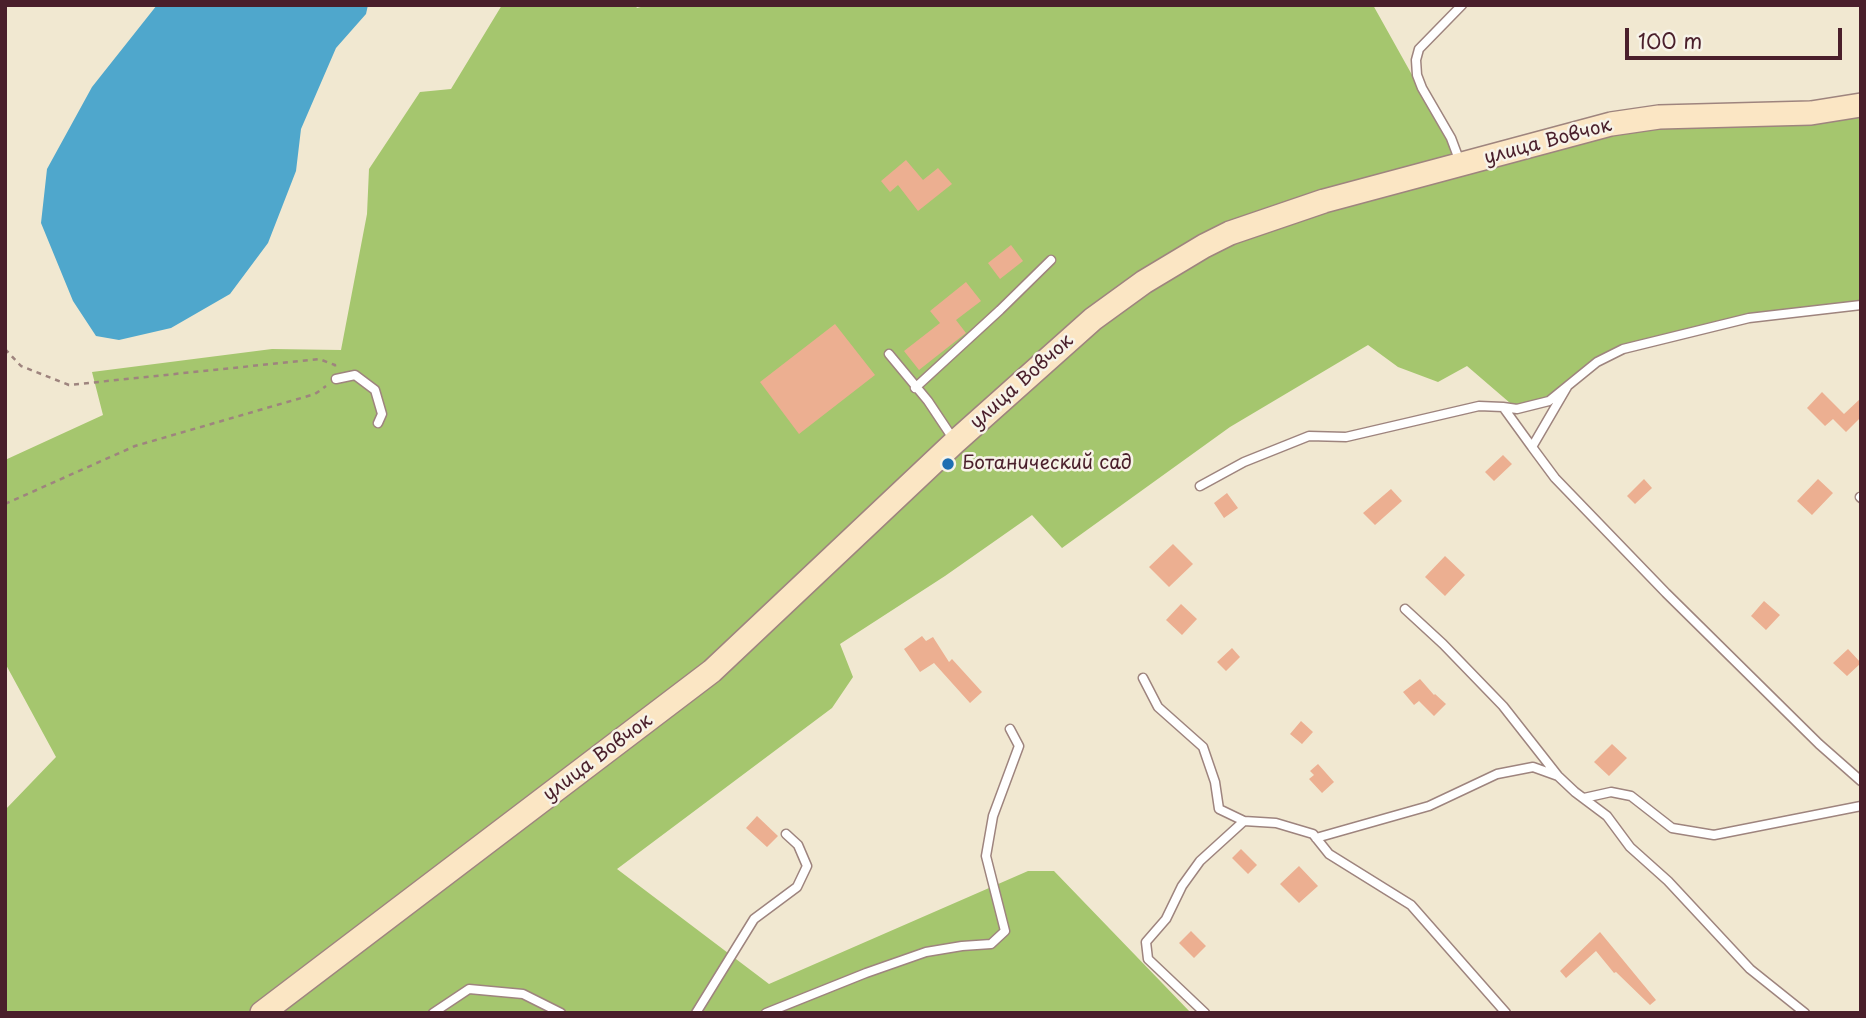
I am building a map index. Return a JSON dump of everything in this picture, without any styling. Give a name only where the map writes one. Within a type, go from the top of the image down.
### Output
[{"type":"street","name":"улица Вовчок","points":[[262,1013],[712,671],[955,442],[1093,319],[1144,282],[1204,246],[1230,233],[1324,201],[1636,120],[1681,116],[1811,113],[1861,105]]},
{"type":"lane","points":[[1462,5],[1419,49],[1416,60],[1417,75],[1422,88],[1451,138],[1462,165]]},
{"type":"lane","points":[[915,388],[1051,260]]},
{"type":"lane","points":[[1200,486],[1244,462],[1309,436],[1346,436],[1479,406],[1517,410],[1549,401],[1597,362],[1623,349],[1749,318],[1861,305]]},
{"type":"lane","points":[[889,354],[928,401],[955,442]]},
{"type":"lane","points":[[336,379],[355,376],[375,390],[383,414],[378,423]]},
{"type":"lane","points":[[1532,447],[1567,387]]},
{"type":"lane","points":[[1503,407],[1555,478],[1666,593],[1819,744],[1861,781]]},
{"type":"lane","points":[[1405,609],[1503,706],[1558,776],[1608,816],[1630,847],[1668,881],[1750,969],[1805,1013]]},
{"type":"lane","points":[[1143,678],[1158,707],[1203,747],[1215,782],[1219,809],[1244,821],[1276,823],[1313,834],[1329,855],[1411,905],[1506,1013]]},
{"type":"lane","points":[[766,1013],[926,952],[991,944],[1006,930],[986,856],[993,816],[1019,746],[1010,729]]},
{"type":"lane","points":[[1316,838],[1429,806],[1497,774],[1533,767],[1558,776]]},
{"type":"lane","points":[[1584,798],[1611,792],[1631,796],[1672,828],[1714,835],[1861,806]]},
{"type":"lane","points":[[1205,1013],[1148,959],[1146,942],[1166,919],[1182,886],[1200,861],[1244,821]]},
{"type":"lane","points":[[696,1013],[754,919],[797,887],[807,866],[798,845],[786,834]]},
{"type":"lane","points":[[433,1013],[469,989],[523,994],[561,1013]]},
{"type":"path","points":[[5,349],[21,366],[69,384],[319,359],[335,365],[336,379],[315,394],[135,446],[5,504]]},
{"type":"green space","points":[[502,5],[635,5],[637,8],[648,5],[1373,5],[1445,134],[1458,166],[1586,132],[1861,105],[1861,305],[1749,318],[1623,349],[1597,362],[1549,401],[1517,409],[1467,366],[1438,382],[1398,367],[1368,345],[1230,427],[1062,548],[1032,515],[945,576],[840,644],[853,677],[832,708],[617,869],[769,984],[1028,871],[1054,871],[1191,1013],[5,1013],[5,810],[56,757],[5,663],[5,460],[103,415],[92,372],[272,349],[341,350],[367,214],[369,169],[420,92],[451,89]]},
{"type":"water","points":[[157,5],[368,5],[366,14],[336,48],[301,129],[296,171],[268,243],[230,294],[171,328],[119,340],[96,336],[73,301],[41,223],[47,169],[92,87]]},
{"type":"building","points":[[906,160],[923,180],[938,168],[952,184],[918,211],[898,185],[890,192],[881,181]]},
{"type":"building","points":[[1011,245],[1023,261],[1000,279],[988,263]]},
{"type":"building","points":[[966,282],[981,301],[956,320],[966,333],[919,370],[904,351],[940,323],[930,311]]},
{"type":"building","points":[[835,324],[875,375],[799,434],[760,382]]},
{"type":"building","points":[[1822,392],[1844,414],[1861,398],[1861,417],[1846,432],[1833,419],[1825,426],[1807,408]]},
{"type":"building","points":[[1503,455],[1512,464],[1494,481],[1485,472]]},
{"type":"building","points":[[1644,479],[1652,488],[1635,504],[1627,496]]},
{"type":"building","points":[[1818,479],[1833,493],[1812,515],[1797,501]]},
{"type":"building","points":[[1391,489],[1402,501],[1375,525],[1363,513]]},
{"type":"building","points":[[1227,493],[1238,508],[1224,518],[1214,503]]},
{"type":"building","points":[[1173,544],[1193,564],[1169,587],[1149,567]]},
{"type":"building","points":[[1445,556],[1465,575],[1445,596],[1425,577]]},
{"type":"building","points":[[1764,601],[1780,615],[1766,630],[1751,616]]},
{"type":"building","points":[[1181,604],[1197,619],[1182,635],[1166,620]]},
{"type":"building","points":[[922,636],[926,641],[933,637],[949,662],[952,659],[982,692],[970,703],[934,663],[920,672],[904,649]]},
{"type":"building","points":[[1232,648],[1240,657],[1226,671],[1217,662]]},
{"type":"building","points":[[1848,649],[1861,663],[1847,676],[1833,663]]},
{"type":"building","points":[[1420,679],[1446,704],[1434,716],[1419,701],[1414,705],[1403,692]]},
{"type":"building","points":[[1301,721],[1313,732],[1302,744],[1290,734]]},
{"type":"building","points":[[1612,744],[1627,758],[1609,776],[1594,762]]},
{"type":"building","points":[[1318,764],[1334,782],[1322,793],[1309,779],[1314,775],[1310,771]]},
{"type":"building","points":[[757,816],[778,836],[767,847],[746,828]]},
{"type":"building","points":[[1241,849],[1257,865],[1248,874],[1232,858]]},
{"type":"building","points":[[1299,866],[1318,886],[1299,903],[1280,884]]},
{"type":"building","points":[[1191,931],[1206,946],[1194,958],[1179,943]]},
{"type":"building","points":[[1600,932],[1656,1000],[1650,1005],[1614,973],[1596,951],[1566,978],[1560,971]]},
{"type":"place","name":"Ботанический сад","points":[[948,464]]}]
